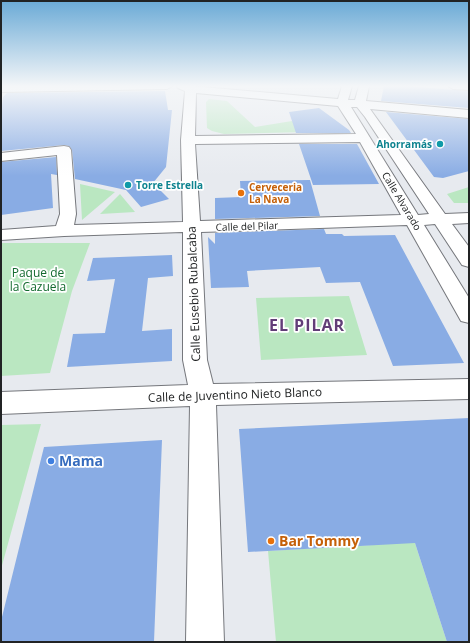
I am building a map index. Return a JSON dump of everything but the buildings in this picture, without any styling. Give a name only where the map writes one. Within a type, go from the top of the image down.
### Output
[{"type":"street","name":"Calle Eusebio Rubalcaba","points":[[189,116],[188,140],[195,360],[203,395],[205,642]]},
{"type":"street","name":"Calle Alvarado","points":[[350,116],[414,220],[469,316]]},
{"type":"street","name":"Calle Alvarado","points":[[371,116],[469,261]]},
{"type":"street","points":[[188,140],[364,138]]},
{"type":"street","points":[[1,157],[64,150],[68,214],[64,231]]},
{"type":"street","name":"Calle del Pilar","points":[[1,235],[64,231],[469,218]]},
{"type":"street","name":"Calle de Juventino Nieto Blanco","points":[[1,403],[203,395],[469,389]]},
{"type":"green space","points":[[207,116],[243,116],[255,127],[292,121],[307,132],[224,134],[207,128]]},
{"type":"green space","points":[[80,184],[115,192],[82,220]]},
{"type":"green space","points":[[469,187],[469,203],[454,203],[447,194]]},
{"type":"green space","points":[[120,194],[135,212],[100,214]]},
{"type":"green space","name":"Paque de la Cazuela","points":[[1,243],[90,243],[72,291],[50,373],[1,376]]},
{"type":"green space","points":[[349,296],[367,355],[261,360],[256,298]]},
{"type":"green space","points":[[41,424],[1,569],[1,425]]},
{"type":"green space","points":[[402,503],[447,642],[276,642],[268,551],[373,545]]},
{"type":"place","name":"Ahorramás","points":[[440,144]]},
{"type":"place","name":"Torre Estrella","points":[[128,185]]},
{"type":"place","name":"Cerveceria La Nava","points":[[241,193]]},
{"type":"place","name":"Mama","points":[[51,461]]},
{"type":"place","name":"Bar Tommy","points":[[271,541]]},
{"type":"district","name":"EL PILAR","points":[[307,325]]}]
